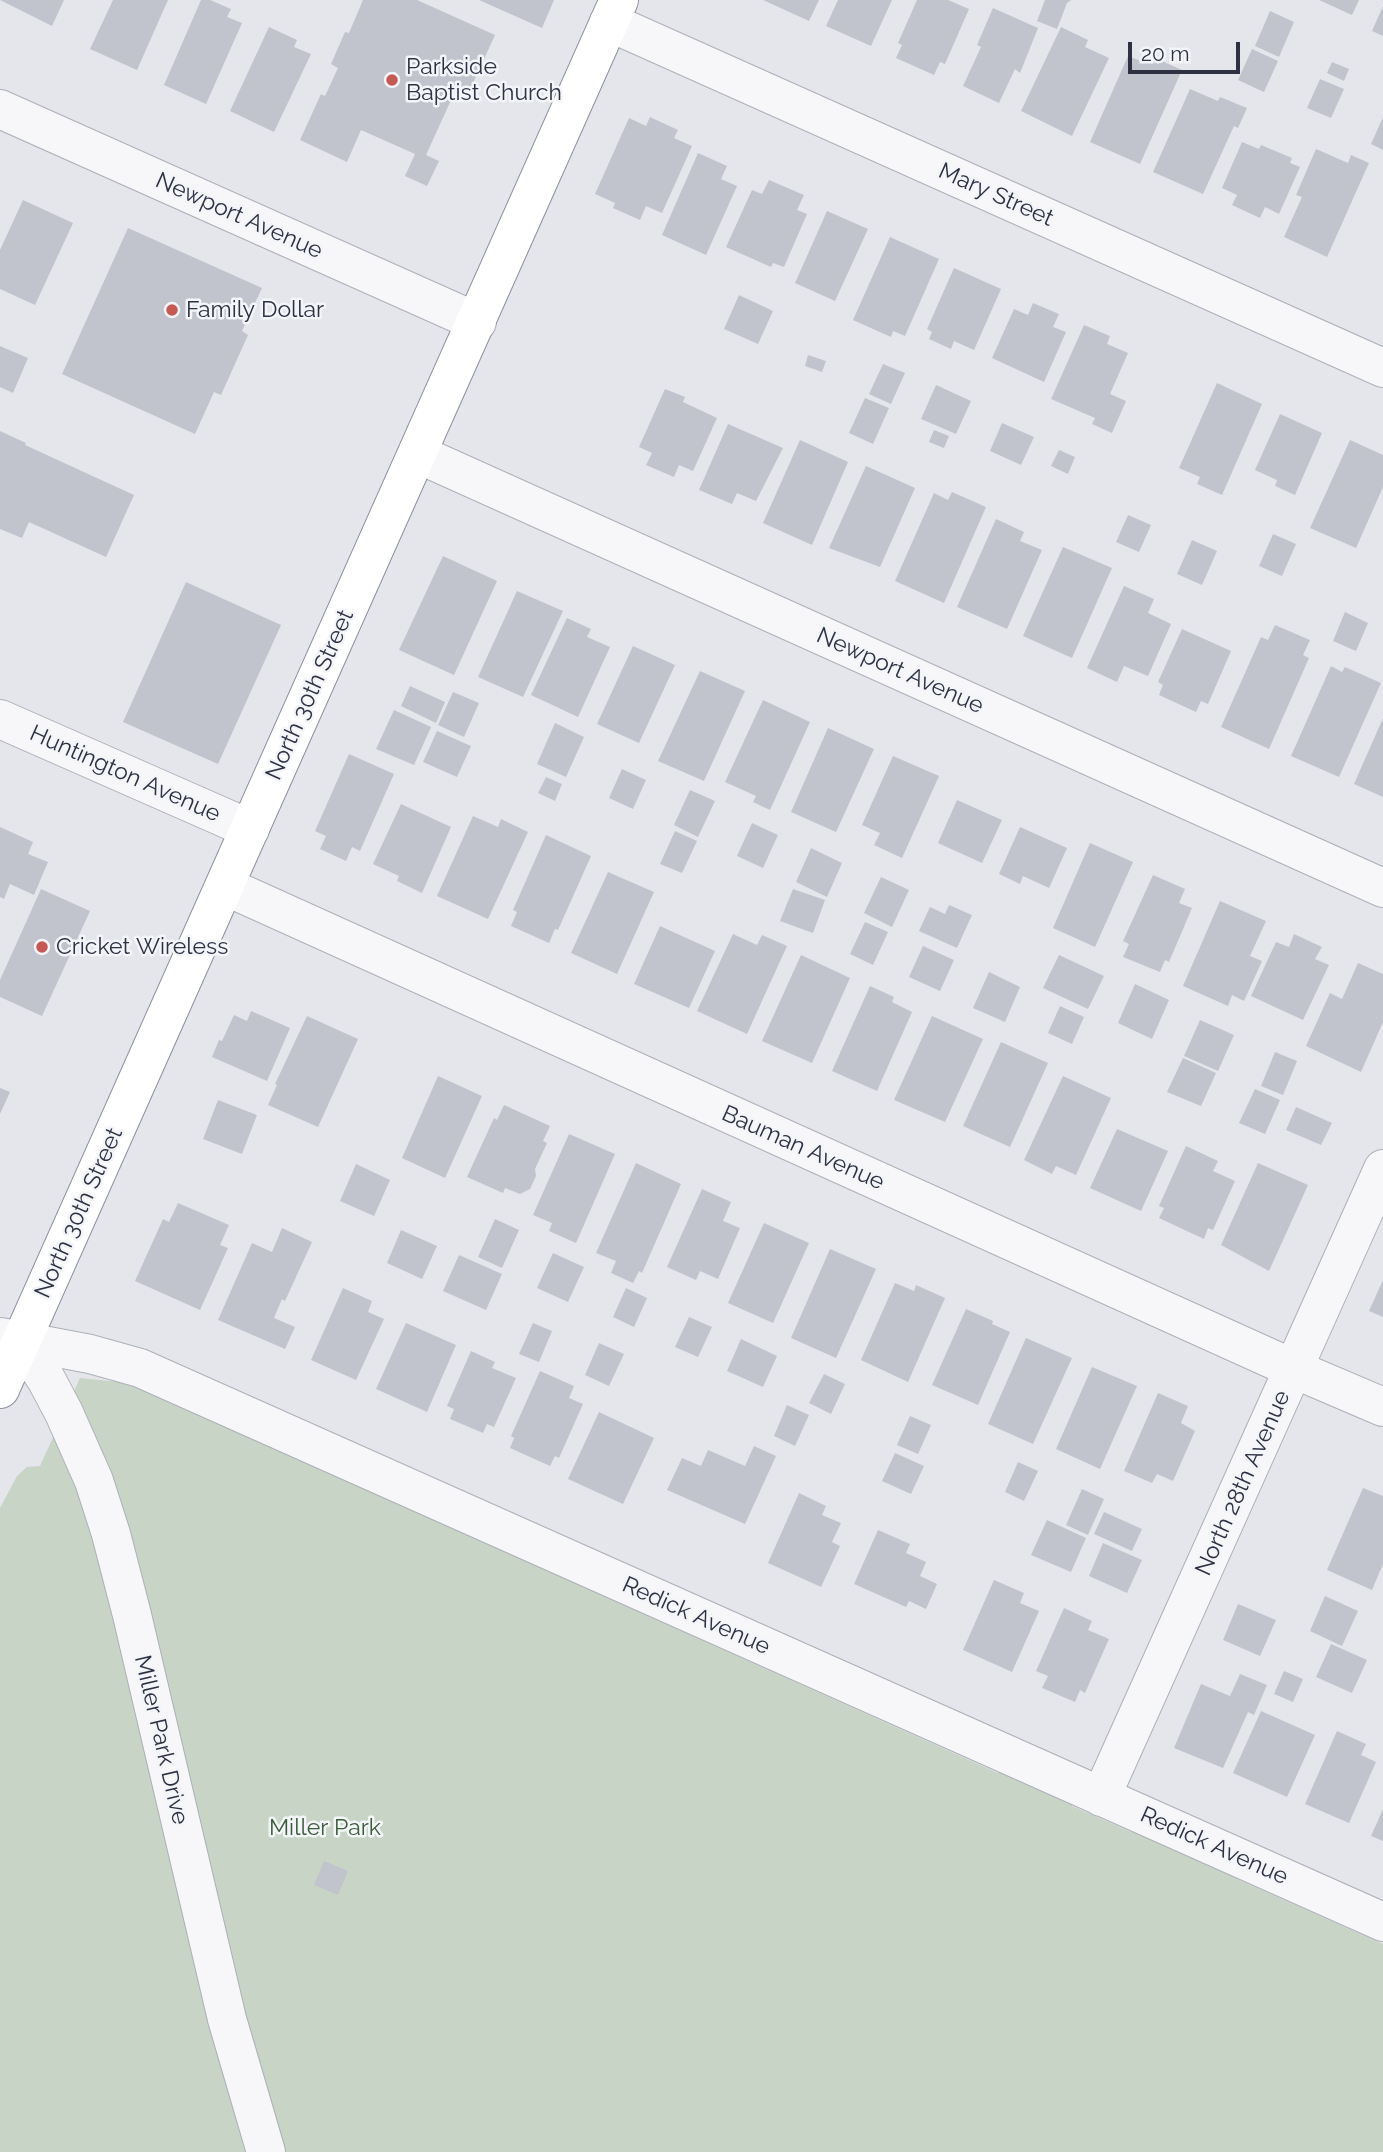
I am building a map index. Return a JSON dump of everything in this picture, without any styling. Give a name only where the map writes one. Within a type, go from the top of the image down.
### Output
[{"type":"highway","name":"North 30th Street","points":[[0,1389],[11,1339],[225,886],[614,11]]},
{"type":"street","name":"Mary Street","points":[[614,11],[1383,368]]},
{"type":"street","name":"Newport Avenue","points":[[0,109],[477,323]]},
{"type":"street","name":"Newport Avenue","points":[[418,454],[1383,888]]},
{"type":"street","name":"Huntington Avenue","points":[[0,719],[250,829]]},
{"type":"street","name":"Bauman Avenue","points":[[225,886],[1383,1407]]},
{"type":"street","name":"North 28th Avenue","points":[[1101,1797],[1383,1169]]},
{"type":"street","name":"Redick Avenue","points":[[11,1339],[90,1354],[140,1368],[1383,1922]]},
{"type":"street","name":"Miller Park Drive","points":[[11,1339],[46,1380],[64,1413],[94,1480],[111,1534],[227,2019],[266,2152]]},
{"type":"green space","name":"Miller Park","points":[[80,1378],[129,1383],[525,1561],[558,1544],[585,1545],[609,1561],[628,1607],[998,1773],[1008,1762],[1073,1792],[1072,1806],[1131,1832],[1155,1831],[1239,1880],[1383,1944],[1383,2152],[0,2152],[0,1508],[17,1476],[27,1467],[40,1466]]},
{"type":"building","points":[[0,0],[64,0],[52,26]]},
{"type":"building","points":[[113,0],[168,0],[137,70],[90,49]]},
{"type":"building","points":[[201,0],[210,0],[231,9],[227,17],[242,23],[206,104],[164,85]]},
{"type":"building","points":[[363,0],[417,0],[495,35],[469,92],[457,87],[426,155],[439,161],[427,186],[405,176],[415,154],[361,130],[347,162],[300,140],[321,94],[325,96],[338,68],[331,64],[345,32],[349,33]]},
{"type":"building","points":[[479,0],[554,0],[542,28]]},
{"type":"building","points":[[763,0],[819,0],[809,21]]},
{"type":"building","points":[[838,0],[892,0],[871,46],[826,26]]},
{"type":"building","points":[[917,0],[948,0],[969,9],[945,64],[940,62],[934,75],[896,58],[902,45],[898,43]]},
{"type":"building","points":[[1045,0],[1071,0],[1067,3],[1057,29],[1037,21]]},
{"type":"building","points":[[1319,0],[1359,0],[1352,15]]},
{"type":"building","points":[[1383,6],[1383,36],[1372,31]]},
{"type":"building","points":[[993,8],[1038,28],[1020,73],[1015,69],[999,103],[963,86],[981,47],[977,45]]},
{"type":"building","points":[[1270,11],[1294,22],[1279,57],[1255,46]]},
{"type":"building","points":[[269,27],[297,40],[294,47],[311,54],[274,132],[230,111]]},
{"type":"building","points":[[1061,27],[1088,40],[1085,47],[1109,58],[1072,136],[1021,111]]},
{"type":"building","points":[[1252,49],[1278,61],[1264,92],[1238,80]]},
{"type":"building","points":[[1144,53],[1182,70],[1140,164],[1090,142],[1128,56],[1141,61]]},
{"type":"building","points":[[1332,62],[1349,69],[1344,81],[1327,73]]},
{"type":"building","points":[[1320,79],[1344,89],[1331,118],[1307,108]]},
{"type":"building","points":[[1190,89],[1218,101],[1220,97],[1247,108],[1238,128],[1234,126],[1203,194],[1153,172]]},
{"type":"building","points":[[650,117],[678,130],[674,138],[692,146],[662,213],[646,206],[640,220],[613,208],[615,203],[595,194],[629,118],[646,126]]},
{"type":"building","points":[[1383,117],[1383,150],[1371,144]]},
{"type":"building","points":[[1242,142],[1259,149],[1261,145],[1292,158],[1290,163],[1300,167],[1279,214],[1265,207],[1260,218],[1232,205],[1237,195],[1222,188]]},
{"type":"building","points":[[1316,149],[1348,163],[1351,155],[1369,163],[1327,257],[1284,237],[1302,197],[1296,195]]},
{"type":"building","points":[[698,153],[727,166],[721,179],[737,186],[706,255],[662,235]]},
{"type":"building","points":[[769,180],[804,195],[797,210],[807,214],[784,267],[773,263],[771,267],[726,247],[752,190],[762,194]]},
{"type":"building","points":[[23,200],[73,223],[35,305],[0,289],[0,250]]},
{"type":"building","points":[[827,211],[868,229],[835,301],[795,283]]},
{"type":"building","name":"Family Dollar","points":[[128,228],[262,288],[242,331],[248,335],[221,395],[214,392],[195,434],[62,374]]},
{"type":"building","points":[[890,237],[939,259],[905,336],[893,331],[891,337],[853,320]]},
{"type":"building","points":[[954,268],[1001,289],[974,350],[954,341],[951,349],[929,339],[932,332],[927,329]]},
{"type":"building","points":[[739,295],[773,311],[758,344],[724,329]]},
{"type":"building","points":[[1033,303],[1059,314],[1053,327],[1066,332],[1044,382],[992,358],[1014,309],[1028,315]]},
{"type":"building","points":[[1084,325],[1110,336],[1107,344],[1128,353],[1110,394],[1126,401],[1112,433],[1092,424],[1095,418],[1051,399]]},
{"type":"building","points":[[0,346],[28,358],[13,393],[0,387]]},
{"type":"building","points":[[808,355],[826,361],[822,372],[805,366]]},
{"type":"building","points":[[883,364],[905,373],[891,404],[869,394]]},
{"type":"building","points":[[1217,383],[1262,404],[1222,495],[1197,484],[1200,477],[1179,468]]},
{"type":"building","points":[[936,385],[971,401],[956,434],[921,419]]},
{"type":"building","points":[[665,389],[685,397],[683,402],[717,418],[693,471],[679,465],[674,477],[646,465],[652,453],[639,447]]},
{"type":"building","points":[[865,398],[889,408],[873,444],[849,433]]},
{"type":"building","points":[[1280,414],[1322,433],[1295,495],[1275,486],[1277,480],[1255,470]]},
{"type":"building","points":[[1002,423],[1034,437],[1021,465],[990,451]]},
{"type":"building","points":[[728,424],[783,448],[756,501],[737,493],[732,504],[699,490]]},
{"type":"building","points":[[934,430],[949,436],[944,448],[929,442]]},
{"type":"building","points":[[0,431],[134,495],[106,557],[29,522],[22,538],[0,529]]},
{"type":"building","points":[[800,440],[848,462],[812,545],[763,523]]},
{"type":"building","points":[[1350,440],[1383,455],[1383,487],[1356,548],[1310,528]]},
{"type":"building","points":[[1059,450],[1075,457],[1068,474],[1051,466]]},
{"type":"building","points":[[866,466],[915,488],[880,567],[829,548]]},
{"type":"building","points":[[952,492],[986,507],[944,603],[895,581],[934,493],[948,500]]},
{"type":"building","points":[[1128,515],[1151,525],[1139,552],[1116,542]]},
{"type":"building","points":[[996,519],[1024,532],[1020,541],[1042,550],[1007,629],[957,607]]},
{"type":"building","points":[[1273,534],[1296,544],[1282,576],[1259,566]]},
{"type":"building","points":[[1192,540],[1217,551],[1202,585],[1177,574]]},
{"type":"building","points":[[1063,547],[1112,568],[1072,658],[1023,636]]},
{"type":"building","points":[[443,556],[497,581],[454,675],[399,650]]},
{"type":"building","points":[[186,582],[281,625],[218,764],[123,722]]},
{"type":"building","points":[[1124,586],[1154,599],[1148,613],[1171,624],[1148,676],[1124,666],[1117,682],[1087,668]]},
{"type":"building","points":[[517,591],[563,611],[523,697],[478,677]]},
{"type":"building","points":[[1345,612],[1368,623],[1356,651],[1333,641]]},
{"type":"building","points":[[567,618],[591,629],[587,637],[610,647],[578,717],[531,695]]},
{"type":"building","points":[[1275,625],[1310,640],[1303,655],[1309,658],[1269,749],[1221,727],[1261,637],[1268,640]]},
{"type":"building","points":[[1182,629],[1231,651],[1208,704],[1201,701],[1196,712],[1159,695],[1163,685],[1158,682]]},
{"type":"building","points":[[633,646],[675,665],[639,743],[597,724]]},
{"type":"building","points":[[1331,666],[1342,672],[1345,667],[1381,683],[1339,777],[1291,756]]},
{"type":"building","points":[[700,671],[745,691],[704,781],[658,761]]},
{"type":"building","points":[[410,686],[445,702],[436,723],[401,706]]},
{"type":"building","points":[[453,692],[479,703],[464,737],[438,725]]},
{"type":"building","points":[[763,700],[810,722],[770,810],[753,802],[756,796],[725,782]]},
{"type":"building","points":[[394,710],[431,727],[414,765],[376,749]]},
{"type":"building","points":[[1383,718],[1383,797],[1354,784]]},
{"type":"building","points":[[555,723],[584,737],[566,777],[537,764]]},
{"type":"building","points":[[828,728],[874,749],[836,832],[791,812]]},
{"type":"building","points":[[437,731],[471,746],[457,777],[423,762]]},
{"type":"building","points":[[349,754],[394,774],[360,851],[352,847],[346,861],[320,849],[326,836],[315,831]]},
{"type":"building","points":[[893,756],[939,776],[902,858],[874,845],[880,833],[862,825]]},
{"type":"building","points":[[622,769],[646,780],[633,809],[609,798]]},
{"type":"building","points":[[546,777],[562,784],[555,801],[538,793]]},
{"type":"building","points":[[690,790],[715,801],[698,837],[674,825]]},
{"type":"building","points":[[957,800],[1002,820],[982,863],[938,843]]},
{"type":"building","points":[[401,804],[451,827],[422,893],[397,881],[399,876],[373,864]]},
{"type":"building","points":[[473,816],[498,827],[501,819],[528,832],[488,919],[437,896]]},
{"type":"building","points":[[752,823],[778,835],[763,868],[737,856]]},
{"type":"building","points":[[0,827],[33,842],[28,854],[48,862],[34,895],[10,884],[4,899],[0,897]]},
{"type":"building","points":[[1020,827],[1067,848],[1049,888],[1023,876],[1020,884],[999,874]]},
{"type":"building","points":[[675,831],[697,841],[682,873],[660,864]]},
{"type":"building","points":[[546,835],[591,856],[558,930],[555,929],[549,943],[511,926],[517,912],[513,910]]},
{"type":"building","points":[[1090,843],[1133,862],[1095,947],[1053,928]]},
{"type":"building","points":[[811,848],[842,863],[827,897],[796,882]]},
{"type":"building","points":[[608,872],[654,892],[617,974],[571,953]]},
{"type":"building","points":[[1153,875],[1185,889],[1179,903],[1192,908],[1169,962],[1165,960],[1160,972],[1123,957],[1129,944],[1123,941]]},
{"type":"building","points":[[881,877],[909,890],[892,927],[864,913]]},
{"type":"building","name":"Cricket Wireless","points":[[41,889],[90,911],[42,1016],[0,997],[0,980]]},
{"type":"building","points":[[793,889],[825,900],[813,933],[780,921]]},
{"type":"building","points":[[1220,901],[1266,921],[1250,956],[1262,961],[1244,1001],[1232,995],[1228,1006],[1183,986]]},
{"type":"building","points":[[949,905],[972,915],[957,948],[919,931],[930,907],[945,914]]},
{"type":"building","points":[[865,922],[888,932],[873,965],[850,954]]},
{"type":"building","points":[[660,926],[715,951],[689,1008],[634,984]]},
{"type":"building","points":[[733,934],[757,945],[762,935],[787,946],[747,1034],[697,1011]]},
{"type":"building","points":[[1294,934],[1322,947],[1315,959],[1329,965],[1303,1020],[1251,996],[1276,942],[1289,947]]},
{"type":"building","points":[[923,946],[954,960],[940,991],[909,977]]},
{"type":"building","points":[[801,955],[850,978],[812,1063],[762,1041]]},
{"type":"building","points":[[1059,955],[1104,976],[1088,1009],[1043,988]]},
{"type":"building","points":[[1358,963],[1383,974],[1383,1022],[1361,1072],[1306,1046],[1330,993],[1342,999]]},
{"type":"building","points":[[989,972],[1020,987],[1005,1022],[973,1008]]},
{"type":"building","points":[[1135,984],[1169,1000],[1152,1039],[1118,1023]]},
{"type":"building","points":[[870,986],[894,997],[892,1002],[912,1012],[877,1091],[832,1071]]},
{"type":"building","points":[[1060,1006],[1084,1017],[1072,1044],[1048,1033]]},
{"type":"building","points":[[251,1011],[290,1028],[267,1081],[212,1057],[234,1015],[247,1021]]},
{"type":"building","points":[[307,1016],[358,1039],[318,1127],[268,1105]]},
{"type":"building","points":[[932,1016],[983,1039],[945,1122],[894,1100]]},
{"type":"building","points":[[1200,1020],[1234,1035],[1218,1071],[1184,1056]]},
{"type":"building","points":[[1001,1042],[1048,1063],[1010,1147],[963,1126]]},
{"type":"building","points":[[1275,1052],[1297,1061],[1283,1095],[1261,1086]]},
{"type":"building","points":[[1183,1058],[1216,1073],[1201,1106],[1167,1092]]},
{"type":"building","points":[[438,1076],[482,1096],[445,1178],[402,1158]]},
{"type":"building","points":[[1063,1076],[1111,1098],[1076,1175],[1056,1166],[1052,1174],[1024,1160]]},
{"type":"building","points":[[0,1088],[10,1092],[0,1114]]},
{"type":"building","points":[[1255,1089],[1280,1100],[1265,1134],[1239,1123]]},
{"type":"building","points":[[218,1100],[257,1115],[242,1154],[203,1139]]},
{"type":"building","points":[[504,1105],[550,1126],[543,1141],[547,1143],[535,1169],[536,1176],[530,1189],[520,1194],[505,1188],[503,1193],[467,1177],[494,1118],[497,1120]]},
{"type":"building","points":[[1296,1107],[1332,1123],[1321,1145],[1286,1130]]},
{"type":"building","points":[[1117,1129],[1168,1151],[1141,1211],[1090,1188]]},
{"type":"building","points":[[569,1134],[615,1154],[576,1243],[549,1231],[552,1223],[533,1215]]},
{"type":"building","points":[[1186,1146],[1218,1161],[1213,1171],[1235,1181],[1213,1230],[1208,1228],[1204,1239],[1159,1218],[1164,1208],[1159,1206]]},
{"type":"building","points":[[636,1163],[681,1184],[642,1273],[639,1271],[633,1283],[611,1273],[616,1261],[596,1253]]},
{"type":"building","points":[[1258,1163],[1308,1185],[1269,1271],[1221,1245]]},
{"type":"building","points":[[356,1164],[390,1180],[374,1216],[340,1201]]},
{"type":"building","points":[[702,1189],[731,1202],[723,1221],[740,1228],[718,1279],[700,1271],[696,1280],[667,1267]]},
{"type":"building","points":[[178,1203],[229,1225],[220,1245],[228,1248],[200,1310],[135,1281],[163,1219],[169,1222]]},
{"type":"building","points":[[495,1219],[519,1230],[502,1268],[478,1257]]},
{"type":"building","points":[[764,1223],[809,1243],[773,1323],[728,1303]]},
{"type":"building","points":[[282,1228],[312,1242],[285,1301],[282,1299],[274,1318],[295,1327],[285,1349],[218,1320],[252,1243],[272,1252]]},
{"type":"building","points":[[401,1230],[437,1246],[422,1279],[387,1263]]},
{"type":"building","points":[[830,1249],[876,1269],[836,1358],[791,1338]]},
{"type":"building","points":[[553,1253],[584,1267],[568,1302],[537,1288]]},
{"type":"building","points":[[459,1255],[502,1274],[486,1310],[443,1291]]},
{"type":"building","points":[[1383,1280],[1383,1317],[1369,1311]]},
{"type":"building","points":[[895,1283],[914,1291],[916,1285],[945,1298],[908,1382],[861,1360]]},
{"type":"building","points":[[343,1288],[372,1301],[368,1312],[384,1319],[356,1380],[311,1360]]},
{"type":"building","points":[[626,1288],[647,1298],[634,1327],[613,1317]]},
{"type":"building","points":[[966,1309],[1010,1332],[978,1405],[932,1385]]},
{"type":"building","points":[[689,1317],[712,1327],[698,1357],[675,1347]]},
{"type":"building","points":[[406,1323],[456,1345],[427,1412],[376,1389]]},
{"type":"building","points":[[533,1323],[552,1331],[539,1362],[519,1354]]},
{"type":"building","points":[[1026,1338],[1072,1358],[1033,1444],[988,1424]]},
{"type":"building","points":[[741,1339],[777,1356],[763,1387],[727,1371]]},
{"type":"building","points":[[599,1343],[624,1354],[609,1386],[585,1375]]},
{"type":"building","points":[[471,1351],[495,1362],[492,1368],[516,1378],[494,1427],[487,1424],[483,1433],[450,1419],[454,1409],[447,1406]]},
{"type":"building","points":[[1092,1367],[1137,1386],[1100,1469],[1056,1449]]},
{"type":"building","points":[[540,1371],[574,1386],[569,1398],[583,1404],[559,1458],[555,1456],[550,1466],[510,1448],[514,1438],[511,1436]]},
{"type":"building","points":[[824,1374],[845,1384],[831,1414],[809,1403]]},
{"type":"building","points":[[1158,1393],[1188,1406],[1181,1423],[1195,1431],[1173,1481],[1157,1474],[1152,1483],[1124,1471]]},
{"type":"building","points":[[787,1405],[809,1415],[795,1446],[774,1436]]},
{"type":"building","points":[[599,1412],[654,1438],[623,1504],[568,1479]]},
{"type":"building","points":[[910,1416],[931,1425],[918,1454],[897,1445]]},
{"type":"building","points":[[754,1446],[776,1456],[745,1524],[667,1490],[682,1458],[701,1466],[708,1450],[745,1466]]},
{"type":"building","points":[[895,1453],[924,1466],[911,1494],[882,1481]]},
{"type":"building","points":[[1018,1462],[1038,1471],[1024,1501],[1005,1492]]},
{"type":"building","points":[[1363,1488],[1383,1496],[1383,1564],[1372,1590],[1327,1570]]},
{"type":"building","points":[[1082,1489],[1104,1499],[1088,1535],[1066,1525]]},
{"type":"building","points":[[799,1493],[826,1506],[822,1515],[841,1523],[832,1542],[840,1546],[821,1587],[768,1563]]},
{"type":"building","points":[[1104,1512],[1142,1529],[1132,1551],[1094,1534]]},
{"type":"building","points":[[1047,1520],[1086,1538],[1071,1572],[1031,1555]]},
{"type":"building","points":[[878,1530],[910,1544],[906,1553],[926,1562],[920,1576],[937,1584],[926,1609],[909,1601],[906,1607],[854,1584]]},
{"type":"building","points":[[1103,1543],[1142,1560],[1127,1593],[1089,1576]]},
{"type":"building","points":[[994,1580],[1024,1593],[1020,1603],[1039,1611],[1012,1672],[963,1650]]},
{"type":"building","points":[[1325,1596],[1358,1611],[1342,1646],[1310,1631]]},
{"type":"building","points":[[1238,1604],[1276,1620],[1260,1656],[1223,1640]]},
{"type":"building","points":[[1064,1608],[1092,1621],[1088,1630],[1109,1639],[1085,1693],[1080,1690],[1075,1702],[1042,1688],[1048,1676],[1036,1671]]},
{"type":"building","points":[[1331,1644],[1367,1660],[1352,1693],[1316,1677]]},
{"type":"building","points":[[1284,1671],[1303,1679],[1293,1702],[1274,1694]]},
{"type":"building","points":[[1240,1674],[1267,1685],[1254,1715],[1248,1712],[1223,1768],[1174,1748],[1201,1684],[1230,1696]]},
{"type":"building","points":[[1261,1711],[1315,1735],[1287,1797],[1233,1773]]},
{"type":"building","points":[[1337,1731],[1366,1744],[1361,1755],[1376,1762],[1349,1823],[1305,1804]]},
{"type":"building","points":[[1383,1809],[1383,1841],[1371,1836]]},
{"type":"building","points":[[324,1861],[348,1871],[338,1895],[314,1885]]},
{"type":"place","name":"Parkside Baptist Church","points":[[392,80]]},
{"type":"place","name":"Family Dollar","points":[[172,310]]},
{"type":"place","name":"Cricket Wireless","points":[[42,947]]}]
